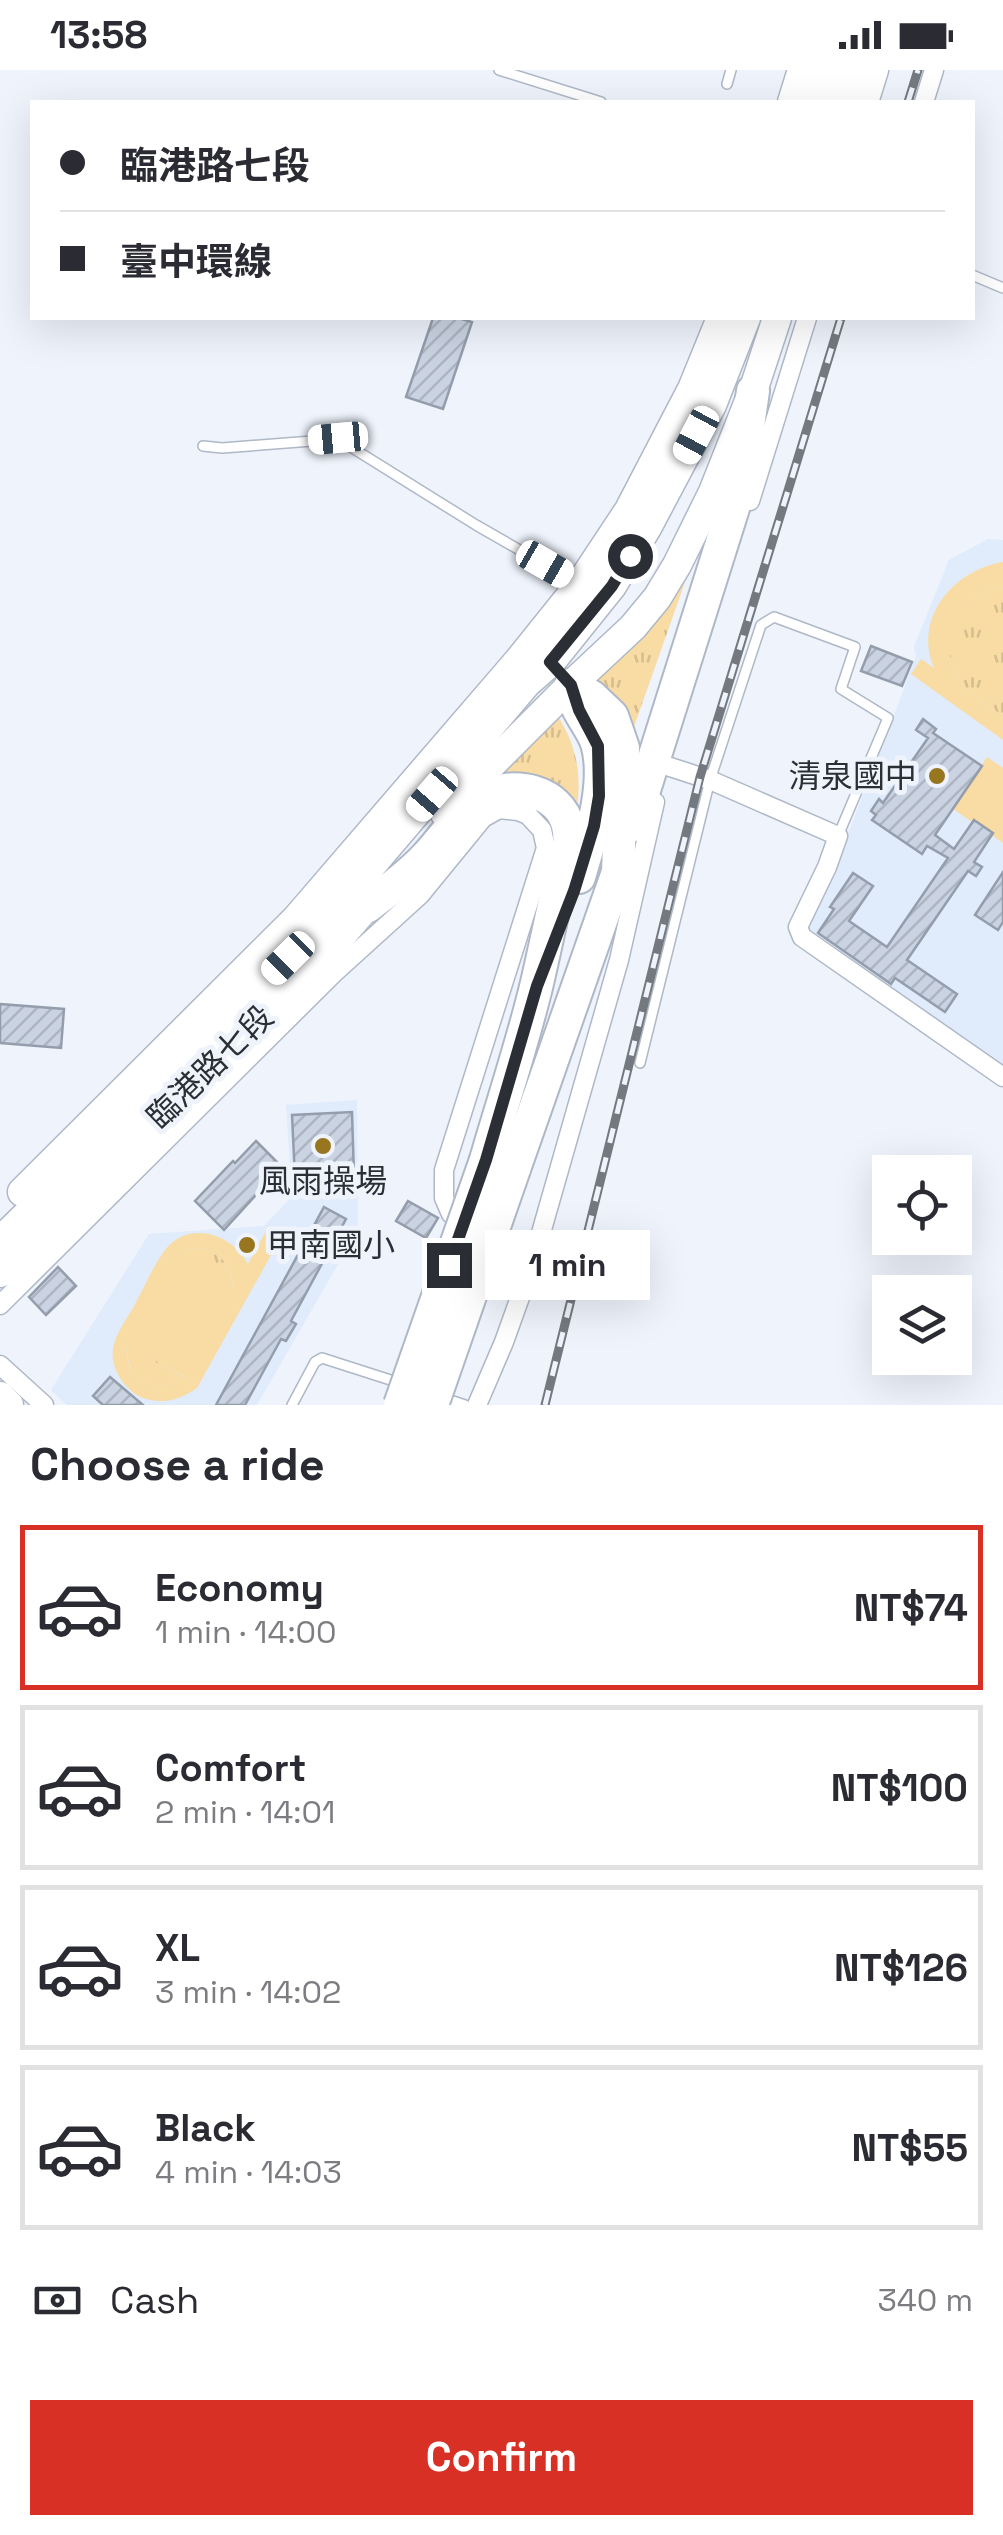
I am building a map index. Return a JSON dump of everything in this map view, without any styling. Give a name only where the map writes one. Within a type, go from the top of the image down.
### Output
[{"type":"highway","points":[[418,1398],[500,1164],[618,872],[740,489],[753,391]]},
{"type":"highway","points":[[561,674],[612,716],[623,748],[618,872]]},
{"type":"highway","points":[[537,986],[574,891],[599,796],[598,746],[561,674]]},
{"type":"highway","points":[[368,906],[424,860],[483,797],[525,788],[549,800],[564,816],[569,855],[559,882],[500,1164]]},
{"type":"main road","points":[[793,100],[802,70]]},
{"type":"main road","points":[[817,100],[826,70]]},
{"type":"main road","points":[[841,100],[850,70]]},
{"type":"main road","points":[[865,100],[874,70]]},
{"type":"main road","name":"臨港路七段","points":[[0,1214],[305,926],[580,584],[629,510],[692,389],[720,320]]},
{"type":"main road","name":"臨港路七段","points":[[0,1273],[307,972],[368,906],[561,674],[648,526],[712,404],[745,320]]},
{"type":"main road","name":"臨港路七段","points":[[0,1241],[305,926],[527,683],[561,674],[633,627],[668,582],[713,492],[776,320]]},
{"type":"main road","points":[[0,1396],[9,1405]]},
{"type":"street","points":[[925,100],[934,70]]},
{"type":"street","points":[[476,1405],[533,1261],[619,960],[664,765],[806,320]]},
{"type":"street","points":[[664,765],[710,780],[838,836],[798,927],[802,937],[1003,1077]]},
{"type":"street","points":[[0,1305],[334,973],[420,895],[483,818],[499,809],[518,810],[536,822],[546,848],[444,1170],[444,1198],[452,1214],[533,1261]]},
{"type":"street","points":[[0,1366],[44,1405]]},
{"type":"lane","points":[[499,70],[595,100]]},
{"type":"lane","points":[[727,84],[731,70]]},
{"type":"lane","points":[[975,276],[1003,288]]},
{"type":"lane","points":[[202,446],[222,448],[338,438],[476,525],[580,584]]},
{"type":"lane","points":[[640,1064],[710,780],[761,625],[774,617],[855,647],[841,689],[888,718],[838,836]]},
{"type":"lane","points":[[292,1405],[315,1362],[322,1358],[418,1398],[466,1405]]},
{"type":"shaded area","name":"清泉國中","points":[[988,539],[1003,540],[1003,1073],[805,933],[892,721],[916,656],[914,647],[949,560]]},
{"type":"shaded area","name":"甲南國小","points":[[357,1100],[358,1236],[257,1405],[67,1405],[51,1390],[149,1234],[264,1226],[292,1196],[286,1105]]},
{"type":"green space","points":[[1003,562],[1003,586],[988,591],[964,609],[951,635],[950,649],[952,664],[963,685],[1003,716],[1003,740],[911,674],[921,659],[934,668],[929,631],[942,599],[969,575]]},
{"type":"green space","points":[[691,565],[629,741],[594,682]]},
{"type":"green space","points":[[1003,586],[1003,716],[963,685],[949,649],[955,621],[964,609],[988,591]]},
{"type":"green space","points":[[556,713],[576,758],[578,803],[573,837],[563,806],[472,795]]},
{"type":"green space","points":[[987,757],[1003,768],[1003,843],[953,809]]},
{"type":"green space","points":[[266,1231],[280,1239],[197,1388],[162,1401],[140,1397],[130,1390],[114,1366],[114,1345],[165,1250],[186,1235],[210,1234],[232,1245],[248,1264]],"holes":[[[202,1248],[226,1263],[233,1290],[175,1258],[187,1250]],[[127,1345],[184,1376],[185,1377],[163,1385],[144,1382],[131,1368]]]},
{"type":"green space","points":[[202,1248],[226,1263],[233,1291],[174,1258],[187,1250]]},
{"type":"green space","points":[[127,1344],[185,1377],[163,1386],[144,1382],[131,1368]]},
{"type":"building","points":[[432,320],[472,322],[443,409],[406,397]]},
{"type":"building","points":[[871,646],[912,662],[902,686],[861,671]]},
{"type":"building","points":[[923,719],[936,729],[933,733],[982,766],[935,835],[954,849],[974,820],[993,833],[974,862],[982,867],[976,876],[968,871],[907,960],[957,994],[945,1012],[895,978],[891,984],[818,933],[853,873],[873,886],[849,921],[887,947],[948,858],[927,846],[922,854],[872,820],[876,815],[871,811],[879,799],[883,803],[928,738],[916,730]]},
{"type":"building","points":[[1003,872],[1003,922],[998,930],[975,915]]},
{"type":"building","points":[[0,1004],[64,1009],[61,1048],[0,1043]]},
{"type":"building","name":"風雨操場","points":[[352,1112],[354,1176],[295,1179],[292,1115]]},
{"type":"building","points":[[256,1141],[284,1169],[224,1230],[195,1201]]},
{"type":"building","points":[[408,1201],[438,1218],[426,1238],[396,1221]]},
{"type":"building","points":[[324,1207],[346,1219],[291,1321],[296,1324],[286,1341],[281,1339],[245,1405],[216,1405]]},
{"type":"building","points":[[58,1267],[76,1286],[46,1315],[29,1297]]},
{"type":"building","points":[[110,1377],[143,1405],[103,1405],[93,1396]]},
{"type":"railway","points":[[909,100],[918,70]]},
{"type":"railway","points":[[545,1405],[700,777],[840,320]]},
{"type":"place","name":"清泉國中","points":[[937,776]]},
{"type":"place","name":"風雨操場","points":[[323,1146]]},
{"type":"place","name":"甲南國小","points":[[247,1245]]},
{"type":"route","points":[[449,1265],[486,1160],[537,986],[594,826],[599,796],[598,746],[571,685],[550,662],[612,586],[630,556]]}]
